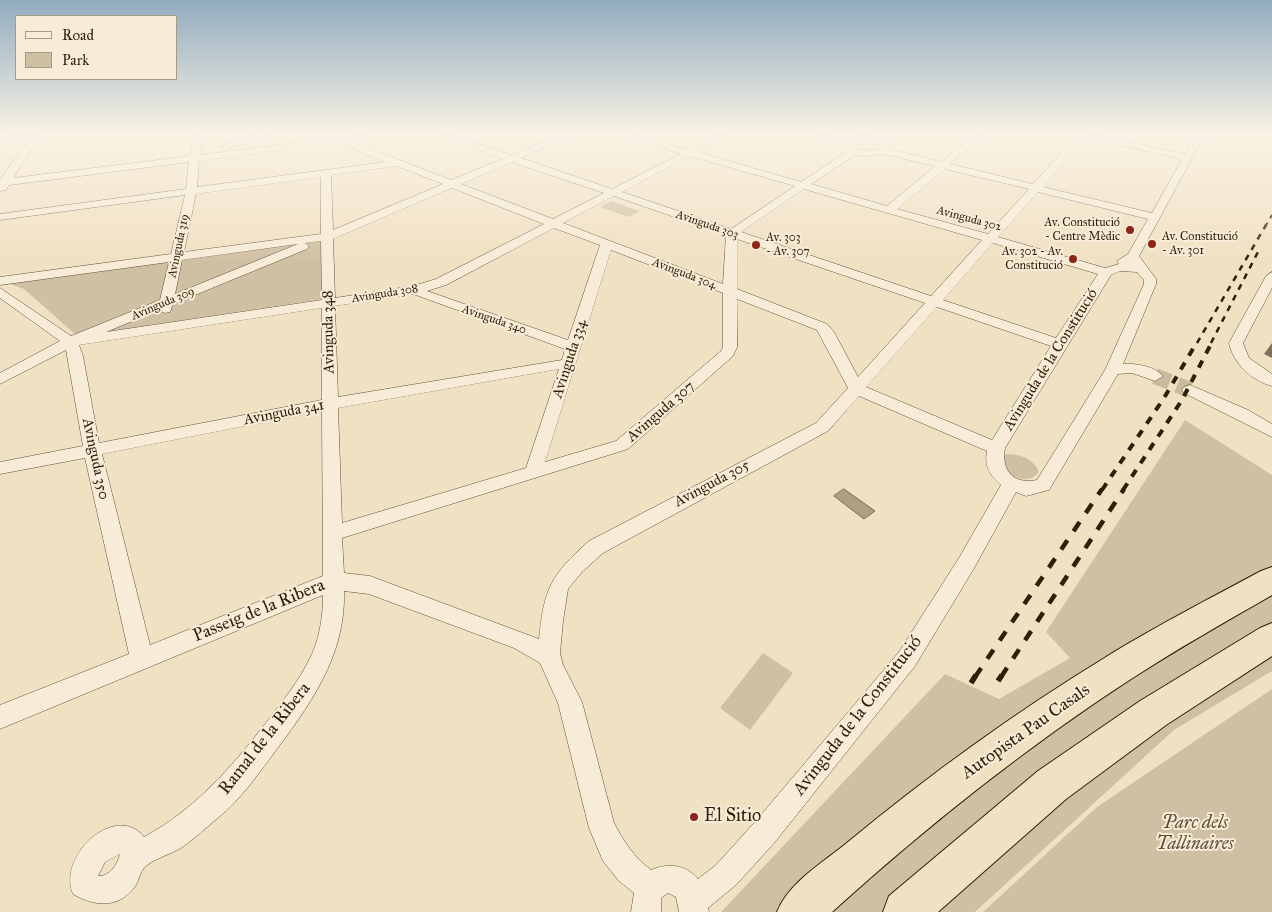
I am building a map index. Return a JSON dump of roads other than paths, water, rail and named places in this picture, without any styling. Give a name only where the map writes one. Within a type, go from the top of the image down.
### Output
[{"type":"highway","name":"Autopista Pau Casals","points":[[799,912],[918,810],[1099,680],[1272,580]]},
{"type":"highway","points":[[905,912],[1052,785],[1152,713],[1272,638]]},
{"type":"street","points":[[2,186],[72,177]]},
{"type":"street","name":"Avinguda 319","points":[[160,328],[168,301],[191,192],[192,177]]},
{"type":"street","points":[[0,217],[307,177]]},
{"type":"street","name":"Avinguda 348","points":[[326,177],[329,236],[331,534],[334,581]]},
{"type":"street","name":"Avinguda 304","points":[[428,177],[822,327],[827,332],[857,389]]},
{"type":"street","name":"Avinguda 309","points":[[0,379],[70,342],[329,236],[466,177]]},
{"type":"street","name":"Avinguda 303","points":[[567,177],[1058,344]]},
{"type":"street","name":"Avinguda 308","points":[[70,342],[415,290],[441,282],[643,177]]},
{"type":"street","name":"Avinguda 302","points":[[771,177],[991,239],[1112,269]]},
{"type":"street","points":[[732,233],[817,177]]},
{"type":"street","points":[[888,211],[931,177]]},
{"type":"street","points":[[993,177],[1155,217]]},
{"type":"street","name":"Avinguda 305","points":[[548,656],[558,589],[583,559],[596,547],[822,427],[1045,177]]},
{"type":"street","name":"Avinguda de la Constitució","points":[[648,900],[663,878],[671,878],[686,885],[694,907],[726,876],[766,832],[907,659],[966,564],[1011,484],[997,471],[994,461],[996,448],[1058,344],[1112,269],[1125,258],[1133,256],[1177,177]]},
{"type":"street","name":"Avinguda 307","points":[[331,534],[622,445],[728,353],[730,347],[732,233]]},
{"type":"street","name":"Avinguda 309","points":[[0,285],[176,257],[329,236]]},
{"type":"street","name":"Avinguda 334","points":[[533,473],[606,244]]},
{"type":"street","points":[[1011,484],[1026,489],[1043,485],[1116,362],[1150,284],[1150,279],[1134,261],[1133,256]]},
{"type":"street","points":[[1112,269],[1143,270]]},
{"type":"street","points":[[1271,281],[1236,344],[1237,354],[1245,364],[1272,381]]},
{"type":"street","points":[[0,285],[70,342]]},
{"type":"street","name":"Avinguda 340","points":[[415,290],[432,298],[574,347]]},
{"type":"street","name":"Avinguda 350","points":[[70,342],[76,356],[92,450],[142,659]]},
{"type":"street","points":[[1116,362],[1155,376]]},
{"type":"street","name":"Avinguda 341","points":[[0,468],[330,404],[568,363]]},
{"type":"street","points":[[857,389],[996,448]]},
{"type":"street","points":[[1190,390],[1242,414],[1272,431]]},
{"type":"street","name":"Passeig de la Ribera","points":[[0,717],[334,581],[370,585],[522,641],[548,656]]},
{"type":"street","name":"Ramal de la Ribera","points":[[136,857],[171,838],[212,806],[252,761],[302,696],[324,655],[334,614],[334,581]]},
{"type":"street","points":[[548,656],[570,702],[577,725],[592,802],[600,823],[648,900]]},
{"type":"tunnel","points":[[1155,376],[1190,390]]},
{"type":"railway","points":[[1265,227],[1272,215]]},
{"type":"railway","points":[[1197,343],[1266,225]]},
{"type":"railway","points":[[1211,343],[1259,250]]},
{"type":"railway","points":[[1102,490],[1164,398],[1197,342]]},
{"type":"railway","points":[[1123,490],[1182,400],[1212,342]]},
{"type":"railway","points":[[975,677],[1102,489]]},
{"type":"railway","points":[[1001,677],[1124,489]]},
{"type":"railway","points":[[971,683],[976,675]]},
{"type":"railway","points":[[998,681],[1002,675]]},
{"type":"place","name":"Av. Constitució - Centre Mèdic","points":[[1130,230]]},
{"type":"place","name":"Av. Constitució - Av. 301","points":[[1152,244]]},
{"type":"place","name":"Av. 303 - Av. 307","points":[[756,245]]},
{"type":"place","name":"Av. 302 - Av. Constitució","points":[[1073,259]]},
{"type":"place","name":"El Sitio","points":[[694,817]]},
{"type":"park label","name":"Parc dels Tallinaires","points":[[1195,834]]}]
